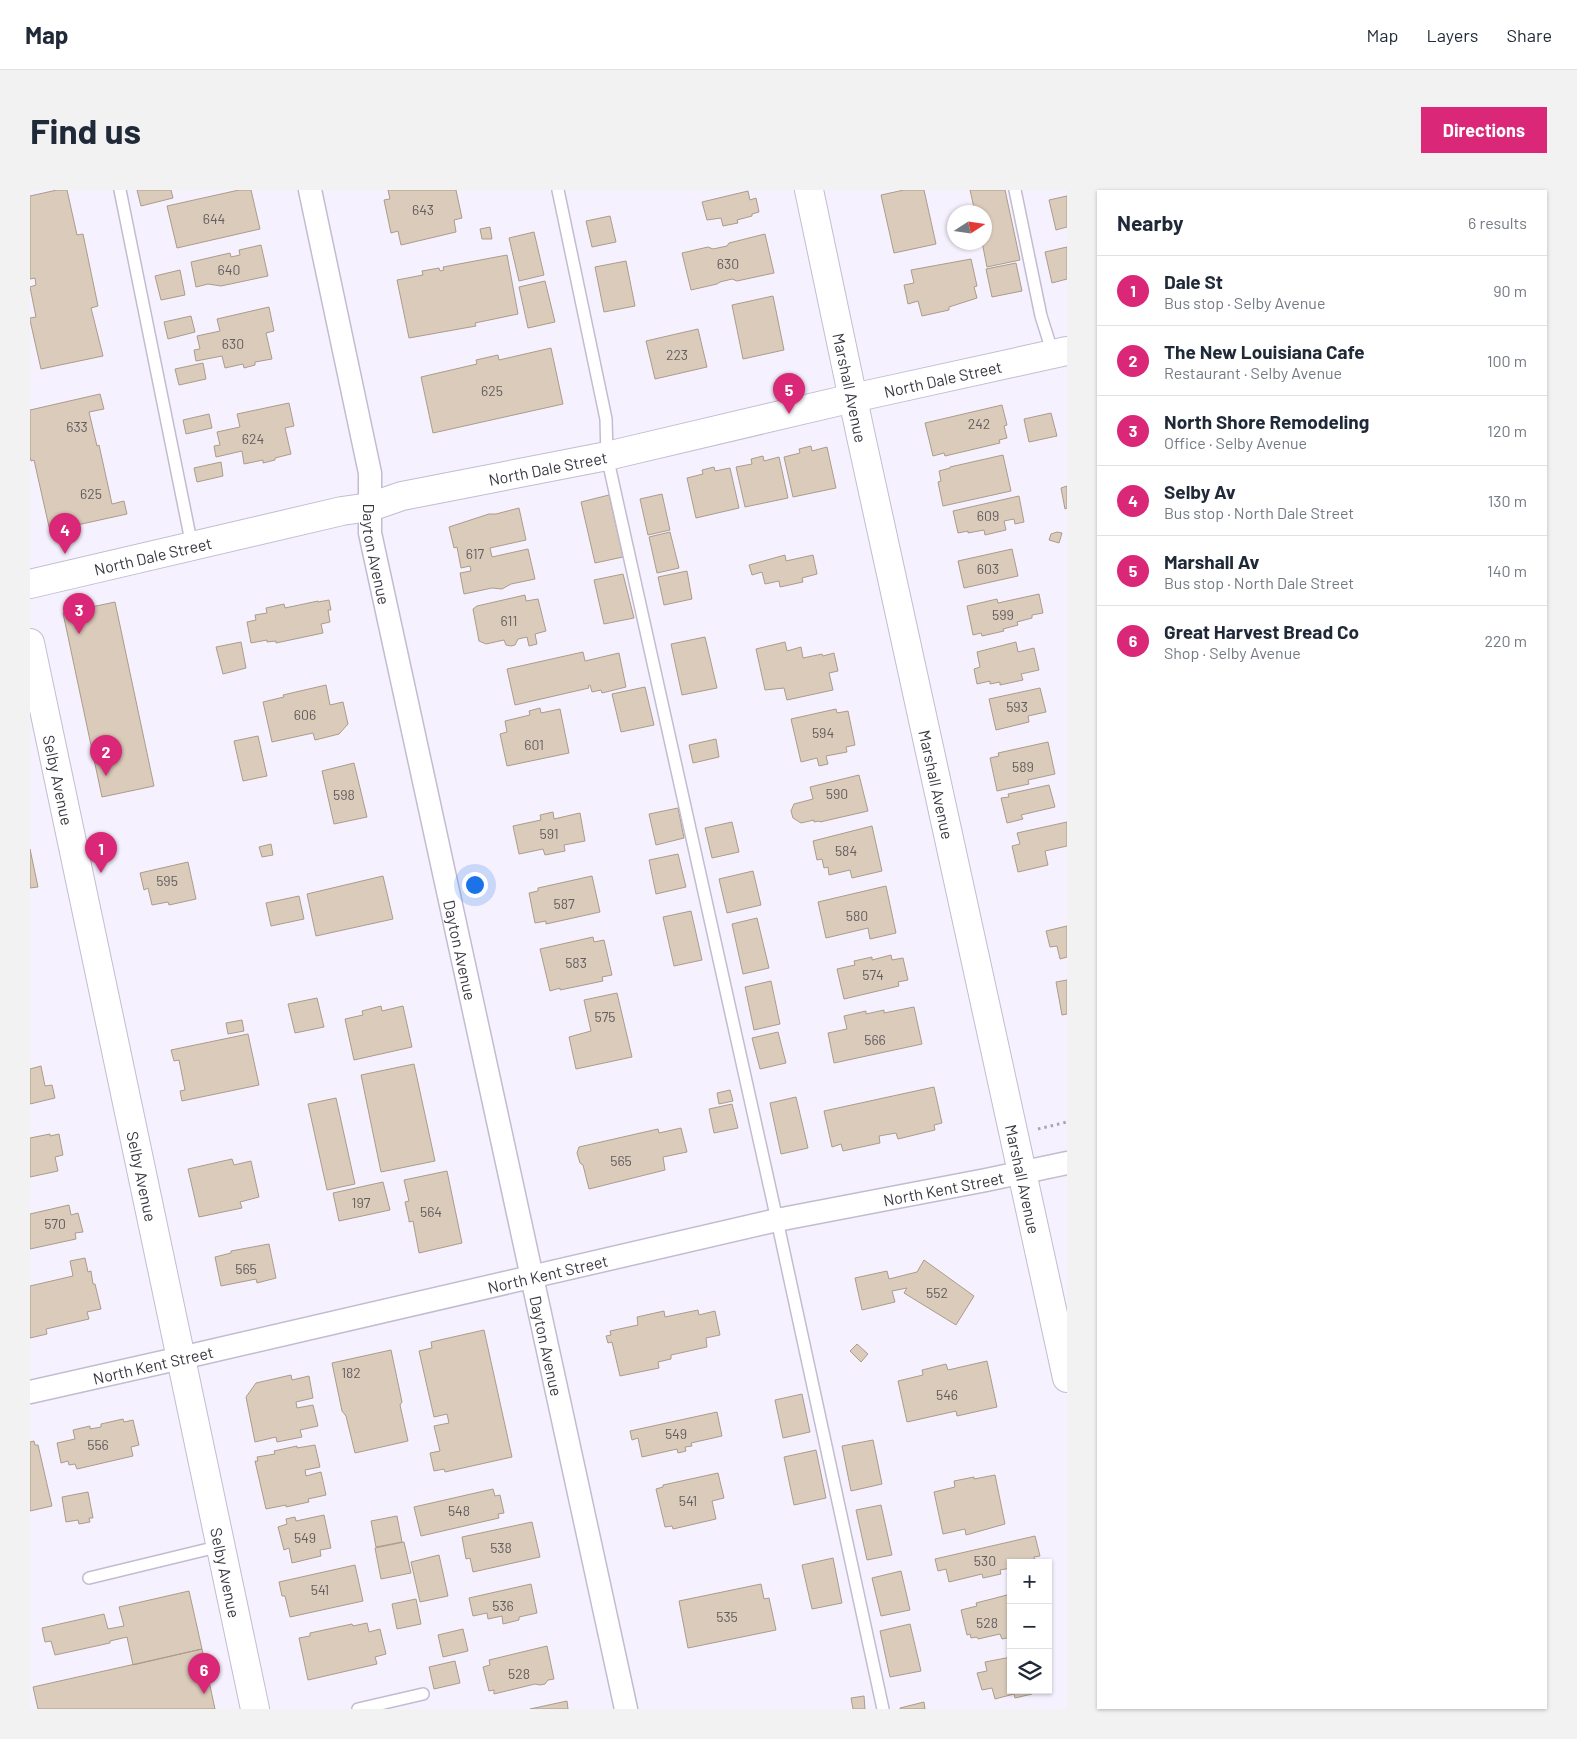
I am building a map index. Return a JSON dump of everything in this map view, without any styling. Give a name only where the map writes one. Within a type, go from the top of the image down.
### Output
[{"type":"street","name":"Dayton Avenue","points":[[310,190],[370,473],[370,533],[626,1709]]},
{"type":"street","name":"Marshall Avenue","points":[[809,190],[1067,1378]]},
{"type":"street","name":"North Dale Street","points":[[30,584],[370,506],[402,496],[607,456],[853,398],[1060,353]]},
{"type":"street","name":"Selby Avenue","points":[[30,642],[255,1709]]},
{"type":"street","name":"North Kent Street","points":[[30,1392],[777,1220],[1067,1163]]},
{"type":"lane","points":[[120,190],[192,546]]},
{"type":"lane","points":[[558,190],[606,419],[607,456],[777,1220],[883,1709]]},
{"type":"lane","points":[[1015,190],[1041,316],[1060,353]]},
{"type":"lane","points":[[89,1578],[221,1546]]},
{"type":"lane","points":[[358,1709],[423,1694]]},
{"type":"path","points":[[1034,1130],[1067,1122]]},
{"type":"building","points":[[57,190],[67,190],[77,235],[83,234],[98,306],[91,308],[103,356],[41,369],[30,320],[30,318],[36,317],[30,287],[36,285],[35,278],[30,279],[30,196]]},
{"type":"building","points":[[137,190],[171,190],[173,198],[141,206]]},
{"type":"building","points":[[239,190],[251,190],[260,229],[177,248],[167,206]]},
{"type":"building","points":[[388,190],[456,190],[462,218],[454,220],[456,232],[401,245],[398,231],[391,233],[384,200],[390,199]]},
{"type":"building","points":[[904,190],[924,190],[936,244],[894,253],[881,195]]},
{"type":"building","points":[[970,190],[1005,190],[1020,260],[987,267],[984,250],[992,250],[992,205],[973,205]]},
{"type":"building","points":[[748,191],[750,200],[756,198],[759,212],[737,220],[738,223],[723,226],[721,218],[707,220],[702,202]]},
{"type":"building","points":[[1067,196],[1067,227],[1056,230],[1049,200]]},
{"type":"building","points":[[610,216],[616,242],[592,247],[586,221]]},
{"type":"building","points":[[490,227],[492,239],[482,239],[480,229]]},
{"type":"building","points":[[534,232],[544,275],[519,281],[509,238]]},
{"type":"building","points":[[765,234],[774,273],[737,281],[732,279],[691,290],[682,253],[708,247],[713,249],[727,246],[729,243]]},
{"type":"building","points":[[261,245],[268,276],[221,286],[208,284],[196,287],[191,262],[230,253],[231,257],[240,255],[239,250]]},
{"type":"building","points":[[1067,247],[1067,279],[1052,283],[1045,252]]},
{"type":"building","points":[[507,255],[518,314],[475,323],[476,326],[409,338],[397,280],[423,275],[422,271],[439,268],[440,271],[444,270],[443,267]]},
{"type":"building","points":[[971,259],[977,286],[974,287],[977,298],[949,307],[949,310],[922,316],[918,301],[908,304],[904,285],[914,283],[911,270]]},
{"type":"building","points":[[626,261],[635,306],[604,312],[595,267]]},
{"type":"building","points":[[1016,263],[1022,291],[992,297],[986,269]]},
{"type":"building","points":[[180,270],[185,295],[161,300],[155,276]]},
{"type":"building","points":[[545,281],[555,322],[528,328],[519,287]]},
{"type":"building","points":[[773,296],[784,350],[743,359],[732,305]]},
{"type":"building","points":[[269,307],[274,331],[266,333],[272,359],[255,362],[255,365],[244,368],[243,364],[225,368],[222,356],[196,361],[194,350],[200,349],[197,336],[220,331],[217,319]]},
{"type":"building","points":[[191,316],[195,332],[168,339],[164,322]]},
{"type":"building","points":[[698,329],[707,367],[655,379],[646,341]]},
{"type":"building","points":[[551,348],[563,404],[433,433],[421,377],[477,364],[476,360],[498,355],[499,360]]},
{"type":"building","points":[[203,363],[206,379],[179,385],[175,369]]},
{"type":"building","points":[[100,394],[104,409],[89,412],[97,446],[99,445],[112,504],[124,501],[127,514],[50,531],[34,460],[31,461],[30,457],[30,410]]},
{"type":"building","points":[[289,403],[294,426],[285,428],[291,454],[263,463],[263,460],[244,464],[242,451],[216,457],[214,446],[220,445],[217,432],[240,427],[237,414]]},
{"type":"building","points":[[1002,405],[1007,425],[1004,426],[1007,438],[999,440],[1000,443],[945,456],[944,453],[933,456],[925,423]]},
{"type":"building","points":[[1051,413],[1057,436],[1029,442],[1024,419]]},
{"type":"building","points":[[209,414],[212,428],[186,434],[183,420]]},
{"type":"building","points":[[811,446],[812,451],[827,447],[836,488],[793,497],[784,457],[800,453],[799,449]]},
{"type":"building","points":[[1003,455],[1011,491],[943,506],[938,482],[941,481],[939,471]]},
{"type":"building","points":[[763,456],[764,461],[779,457],[788,498],[745,507],[736,467],[752,464],[751,459]]},
{"type":"building","points":[[221,462],[223,476],[197,482],[194,468]]},
{"type":"building","points":[[714,467],[715,471],[730,468],[739,508],[696,518],[687,478],[703,474],[702,470]]},
{"type":"building","points":[[1067,486],[1067,508],[1065,509],[1061,488]]},
{"type":"building","points":[[662,494],[670,530],[648,535],[640,499]]},
{"type":"building","points":[[609,495],[623,557],[595,563],[581,502]]},
{"type":"building","points":[[1019,496],[1024,522],[1015,524],[1014,519],[1004,521],[1006,530],[985,535],[984,530],[958,533],[953,511]]},
{"type":"building","points":[[519,508],[526,540],[490,548],[492,557],[528,549],[535,579],[511,584],[502,589],[492,588],[464,594],[460,573],[471,571],[470,566],[461,568],[457,547],[454,548],[449,527],[489,514]]},
{"type":"building","points":[[670,532],[679,568],[657,573],[649,537]]},
{"type":"building","points":[[1062,533],[1059,543],[1049,540],[1051,534]]},
{"type":"building","points":[[1012,549],[1018,576],[964,588],[958,561]]},
{"type":"building","points":[[785,555],[786,561],[813,555],[817,574],[802,578],[803,582],[780,587],[779,581],[765,584],[762,572],[752,575],[749,565]]},
{"type":"building","points":[[687,571],[692,599],[664,605],[658,577]]},
{"type":"building","points":[[623,574],[634,618],[604,624],[594,580]]},
{"type":"building","points":[[1039,594],[1043,613],[1032,615],[1032,618],[1017,622],[1018,625],[1003,629],[1004,631],[982,636],[981,633],[973,635],[967,606],[997,599],[998,603]]},
{"type":"building","points":[[525,595],[526,601],[538,599],[546,631],[535,634],[537,644],[529,646],[527,637],[518,639],[515,645],[511,646],[506,645],[504,640],[486,644],[479,641],[473,609],[477,606]]},
{"type":"building","points":[[329,600],[331,610],[328,610],[330,622],[321,624],[323,633],[276,643],[276,641],[267,642],[267,640],[251,643],[247,622],[256,620],[255,615],[267,613],[266,608],[284,604],[285,608]]},
{"type":"building","points":[[115,602],[154,786],[102,797],[63,613]]},
{"type":"building","points":[[705,637],[717,688],[682,695],[671,644]]},
{"type":"building","points":[[241,642],[246,668],[223,674],[216,647]]},
{"type":"building","points":[[785,642],[787,651],[801,647],[803,658],[834,653],[838,671],[829,673],[833,690],[787,700],[784,688],[765,690],[756,649]]},
{"type":"building","points":[[1016,642],[1018,652],[1034,648],[1039,670],[1021,674],[1023,680],[1000,685],[1000,682],[990,684],[990,681],[977,684],[974,669],[980,667],[977,652]]},
{"type":"building","points":[[583,652],[585,661],[619,653],[626,687],[602,693],[601,690],[592,692],[590,685],[588,686],[589,688],[515,705],[507,669]]},
{"type":"building","points":[[326,685],[330,705],[343,702],[348,724],[339,734],[315,740],[313,733],[272,742],[263,702],[284,697],[283,695]]},
{"type":"building","points":[[645,687],[654,725],[621,732],[612,694]]},
{"type":"building","points":[[1040,688],[1046,712],[1028,716],[1029,722],[996,730],[989,699]]},
{"type":"building","points":[[540,708],[541,713],[560,709],[569,753],[507,766],[500,734],[507,732],[505,721],[530,715],[529,711]]},
{"type":"building","points":[[836,709],[837,713],[848,711],[855,745],[846,747],[847,752],[826,756],[828,764],[819,766],[817,758],[801,762],[791,719]]},
{"type":"building","points":[[258,736],[267,776],[243,781],[234,741]]},
{"type":"building","points":[[716,739],[719,757],[693,763],[689,745]]},
{"type":"building","points":[[1048,742],[1055,774],[1028,780],[1029,784],[997,791],[990,758],[999,756],[998,753]]},
{"type":"building","points":[[354,763],[367,817],[334,824],[322,771]]},
{"type":"building","points":[[859,775],[868,811],[820,822],[814,822],[814,820],[801,823],[793,818],[791,811],[794,804],[813,799],[810,787]]},
{"type":"building","points":[[1049,785],[1055,807],[1021,815],[1023,819],[1007,823],[1001,798],[1009,797],[1008,794]]},
{"type":"building","points":[[678,808],[684,838],[656,845],[649,814]]},
{"type":"building","points":[[553,812],[554,819],[580,813],[585,841],[564,845],[565,851],[545,855],[543,849],[519,854],[513,826],[541,820],[540,815]]},
{"type":"building","points":[[732,822],[739,852],[712,858],[705,828]]},
{"type":"building","points":[[1067,822],[1067,846],[1045,851],[1048,865],[1018,872],[1012,846],[1020,844],[1017,833]]},
{"type":"building","points":[[872,826],[882,871],[852,878],[850,870],[829,875],[828,867],[824,868],[822,859],[817,860],[813,841]]},
{"type":"building","points":[[271,844],[273,855],[262,857],[259,847]]},
{"type":"building","points":[[30,849],[38,887],[30,888]]},
{"type":"building","points":[[678,854],[686,887],[656,894],[649,860]]},
{"type":"building","points":[[188,862],[196,899],[169,905],[168,902],[152,905],[148,888],[144,890],[140,873]]},
{"type":"building","points":[[753,871],[761,905],[727,913],[719,879]]},
{"type":"building","points":[[383,876],[393,919],[316,936],[307,894]]},
{"type":"building","points":[[592,876],[600,912],[546,924],[546,921],[535,923],[529,893],[538,891],[538,888]]},
{"type":"building","points":[[886,886],[896,933],[870,939],[868,928],[826,938],[818,902]]},
{"type":"building","points":[[299,896],[304,919],[271,926],[266,903]]},
{"type":"building","points":[[691,911],[702,960],[674,966],[663,917]]},
{"type":"building","points":[[757,918],[769,968],[743,974],[732,924]]},
{"type":"building","points":[[1067,926],[1067,957],[1060,959],[1057,946],[1050,947],[1046,931]]},
{"type":"building","points":[[593,937],[594,942],[604,940],[612,975],[602,977],[603,981],[550,991],[540,949]]},
{"type":"building","points":[[891,955],[892,960],[903,958],[908,980],[898,982],[899,986],[844,999],[837,969],[855,965],[854,961],[872,957],[872,960]]},
{"type":"building","points":[[1067,980],[1067,1014],[1062,1015],[1056,982]]},
{"type":"building","points":[[771,981],[780,1024],[754,1030],[745,987]]},
{"type":"building","points":[[617,993],[632,1057],[576,1069],[569,1037],[591,1031],[584,1000]]},
{"type":"building","points":[[317,998],[324,1027],[295,1033],[288,1004]]},
{"type":"building","points":[[381,1006],[382,1011],[403,1006],[412,1047],[354,1060],[345,1019],[363,1015],[362,1011]]},
{"type":"building","points":[[914,1007],[922,1044],[834,1063],[828,1033],[847,1029],[844,1016],[866,1011],[866,1014],[884,1010],[884,1013]]},
{"type":"building","points":[[242,1020],[244,1031],[228,1034],[226,1023]]},
{"type":"building","points":[[778,1032],[786,1063],[760,1069],[752,1038]]},
{"type":"building","points":[[248,1034],[259,1085],[182,1101],[180,1091],[185,1090],[179,1060],[174,1061],[171,1050]]},
{"type":"building","points":[[414,1064],[435,1161],[381,1172],[361,1075]]},
{"type":"building","points":[[41,1066],[45,1086],[52,1085],[55,1098],[30,1104],[30,1069]]},
{"type":"building","points":[[934,1087],[942,1123],[934,1125],[935,1130],[898,1139],[896,1133],[879,1136],[880,1143],[843,1151],[841,1144],[832,1147],[824,1111]]},
{"type":"building","points":[[730,1090],[733,1101],[719,1104],[717,1093]]},
{"type":"building","points":[[796,1097],[808,1148],[781,1154],[770,1103]]},
{"type":"building","points":[[336,1098],[355,1184],[327,1190],[308,1104]]},
{"type":"building","points":[[732,1104],[738,1128],[714,1133],[709,1109]]},
{"type":"building","points":[[681,1128],[687,1152],[663,1157],[665,1170],[589,1189],[583,1165],[580,1163],[577,1153],[579,1147],[658,1129],[659,1133]]},
{"type":"building","points":[[50,1134],[50,1136],[59,1134],[63,1155],[55,1157],[58,1171],[30,1177],[30,1138]]},
{"type":"building","points":[[232,1159],[234,1165],[251,1161],[259,1197],[240,1202],[242,1208],[199,1217],[188,1169]]},
{"type":"building","points":[[447,1171],[462,1243],[419,1253],[413,1221],[409,1222],[405,1202],[409,1201],[404,1180]]},
{"type":"building","points":[[383,1182],[390,1210],[339,1221],[333,1193]]},
{"type":"building","points":[[69,1205],[71,1215],[78,1213],[83,1232],[75,1233],[76,1239],[30,1249],[30,1214]]},
{"type":"building","points":[[269,1244],[276,1278],[257,1283],[256,1279],[221,1286],[215,1257],[231,1253],[231,1251]]},
{"type":"building","points":[[85,1258],[88,1272],[91,1271],[101,1309],[87,1312],[89,1319],[46,1329],[47,1334],[30,1338],[30,1286],[73,1276],[70,1261]]},
{"type":"building","points":[[924,1260],[974,1296],[956,1325],[904,1293],[907,1288],[892,1291],[895,1302],[862,1310],[855,1278],[887,1271],[889,1279],[917,1272]]},
{"type":"building","points":[[698,1310],[699,1315],[715,1311],[720,1335],[706,1338],[707,1347],[671,1355],[671,1359],[658,1362],[659,1368],[620,1376],[612,1342],[608,1343],[606,1336],[611,1335],[610,1331],[638,1325],[637,1317],[664,1311],[665,1317]]},
{"type":"building","points":[[484,1330],[512,1457],[445,1472],[444,1469],[434,1471],[430,1453],[440,1451],[434,1426],[449,1423],[447,1414],[434,1417],[419,1351],[432,1348],[431,1342]]},
{"type":"building","points":[[857,1344],[868,1354],[861,1362],[850,1351]]},
{"type":"building","points":[[391,1350],[408,1441],[355,1453],[346,1416],[342,1411],[332,1363]]},
{"type":"building","points":[[987,1361],[997,1407],[957,1416],[956,1411],[907,1422],[898,1381],[923,1375],[922,1370],[946,1364],[948,1370]]},
{"type":"building","points":[[291,1375],[292,1380],[309,1376],[313,1398],[296,1402],[297,1408],[313,1405],[318,1426],[300,1430],[302,1437],[277,1442],[276,1437],[255,1442],[246,1397],[256,1383]]},
{"type":"building","points":[[802,1394],[810,1432],[783,1438],[775,1400]]},
{"type":"building","points":[[717,1412],[722,1436],[691,1443],[692,1446],[685,1447],[686,1451],[678,1453],[677,1449],[642,1457],[638,1438],[632,1440],[630,1431]]},
{"type":"building","points":[[123,1419],[124,1422],[133,1420],[139,1445],[131,1447],[133,1456],[77,1469],[75,1464],[69,1465],[68,1461],[61,1463],[57,1443],[75,1439],[73,1430],[90,1426],[90,1429],[101,1427],[101,1424]]},
{"type":"building","points":[[873,1440],[882,1484],[851,1491],[842,1446]]},
{"type":"building","points":[[34,1441],[35,1445],[38,1445],[52,1506],[30,1511],[30,1442]]},
{"type":"building","points":[[315,1445],[320,1467],[305,1470],[306,1476],[321,1472],[326,1495],[308,1499],[309,1502],[266,1509],[255,1461],[258,1461],[257,1457],[275,1454],[274,1451],[297,1446],[297,1448]]},
{"type":"building","points":[[816,1450],[826,1498],[794,1505],[784,1457]]},
{"type":"building","points":[[718,1473],[724,1498],[712,1501],[716,1519],[673,1529],[672,1526],[665,1527],[656,1489],[663,1487],[663,1485]]},
{"type":"building","points":[[995,1475],[1005,1524],[966,1535],[965,1529],[943,1534],[934,1492],[955,1487],[954,1481]]},
{"type":"building","points":[[493,1489],[495,1496],[500,1495],[504,1513],[498,1514],[499,1518],[421,1536],[414,1507]]},
{"type":"building","points":[[88,1492],[93,1518],[89,1518],[90,1522],[79,1524],[78,1520],[66,1522],[62,1497]]},
{"type":"building","points":[[881,1505],[892,1555],[867,1560],[856,1510]]},
{"type":"building","points":[[324,1515],[331,1548],[320,1550],[321,1556],[292,1563],[289,1548],[284,1550],[278,1527],[287,1524],[286,1519],[295,1517],[296,1521]]},
{"type":"building","points":[[397,1516],[402,1542],[376,1547],[371,1521]]},
{"type":"building","points":[[532,1522],[540,1557],[473,1572],[470,1558],[466,1559],[462,1537]]},
{"type":"building","points":[[1035,1536],[1040,1556],[1034,1557],[1034,1559],[1007,1559],[1007,1569],[1000,1570],[1001,1574],[983,1578],[982,1574],[949,1582],[946,1569],[938,1571],[935,1559]]},
{"type":"building","points":[[404,1542],[411,1573],[381,1579],[375,1548]]},
{"type":"building","points":[[439,1555],[448,1596],[420,1602],[411,1562]]},
{"type":"building","points":[[833,1558],[842,1603],[812,1609],[802,1565]]},
{"type":"building","points":[[355,1565],[363,1601],[290,1617],[285,1596],[282,1596],[279,1582]]},
{"type":"building","points":[[901,1571],[910,1610],[881,1616],[872,1578]]},
{"type":"building","points":[[531,1584],[537,1613],[519,1617],[519,1620],[503,1624],[502,1616],[488,1619],[487,1613],[473,1616],[469,1598]]},
{"type":"building","points":[[761,1584],[764,1599],[769,1598],[776,1630],[688,1648],[679,1601]]},
{"type":"building","points":[[189,1591],[202,1649],[133,1665],[127,1637],[110,1641],[110,1643],[55,1655],[51,1641],[45,1642],[42,1628],[104,1614],[108,1629],[124,1626],[119,1607]]},
{"type":"building","points":[[1007,1595],[1007,1638],[1002,1639],[1000,1634],[978,1639],[977,1637],[971,1638],[970,1634],[967,1635],[961,1610],[977,1606],[976,1603]]},
{"type":"building","points":[[416,1599],[421,1624],[397,1629],[392,1604]]},
{"type":"building","points":[[367,1623],[369,1632],[380,1629],[386,1654],[375,1657],[377,1664],[308,1680],[299,1638],[310,1636],[310,1633],[352,1624],[353,1626]]},
{"type":"building","points":[[910,1624],[921,1671],[890,1677],[880,1631]]},
{"type":"building","points":[[463,1629],[468,1651],[443,1657],[438,1635]]},
{"type":"building","points":[[547,1646],[554,1679],[548,1680],[545,1684],[535,1684],[494,1694],[494,1690],[489,1691],[483,1667],[490,1665],[489,1660]]},
{"type":"building","points":[[202,1649],[215,1709],[38,1709],[33,1687]]},
{"type":"building","points":[[1007,1658],[1007,1694],[1014,1694],[995,1699],[992,1688],[982,1690],[977,1673],[987,1671],[985,1662]]},
{"type":"building","points":[[455,1661],[460,1683],[434,1689],[429,1667]]},
{"type":"building","points":[[1014,1694],[1032,1694],[1015,1698]]},
{"type":"building","points":[[864,1696],[865,1709],[853,1709],[851,1698]]},
{"type":"building","points":[[567,1701],[568,1709],[530,1709]]},
{"type":"building","points":[[924,1702],[925,1709],[900,1709],[900,1708]]},
{"type":"place","name":"Marshall Av","points":[[789,414]]},
{"type":"place","name":"Selby Av","points":[[65,554]]},
{"type":"place","name":"North Shore Remodeling","points":[[79,634]]},
{"type":"place","name":"The New Louisiana Cafe","points":[[106,776]]},
{"type":"place","name":"Dale St","points":[[101,873]]},
{"type":"place","name":"Great Harvest Bread Co","points":[[204,1694]]}]
